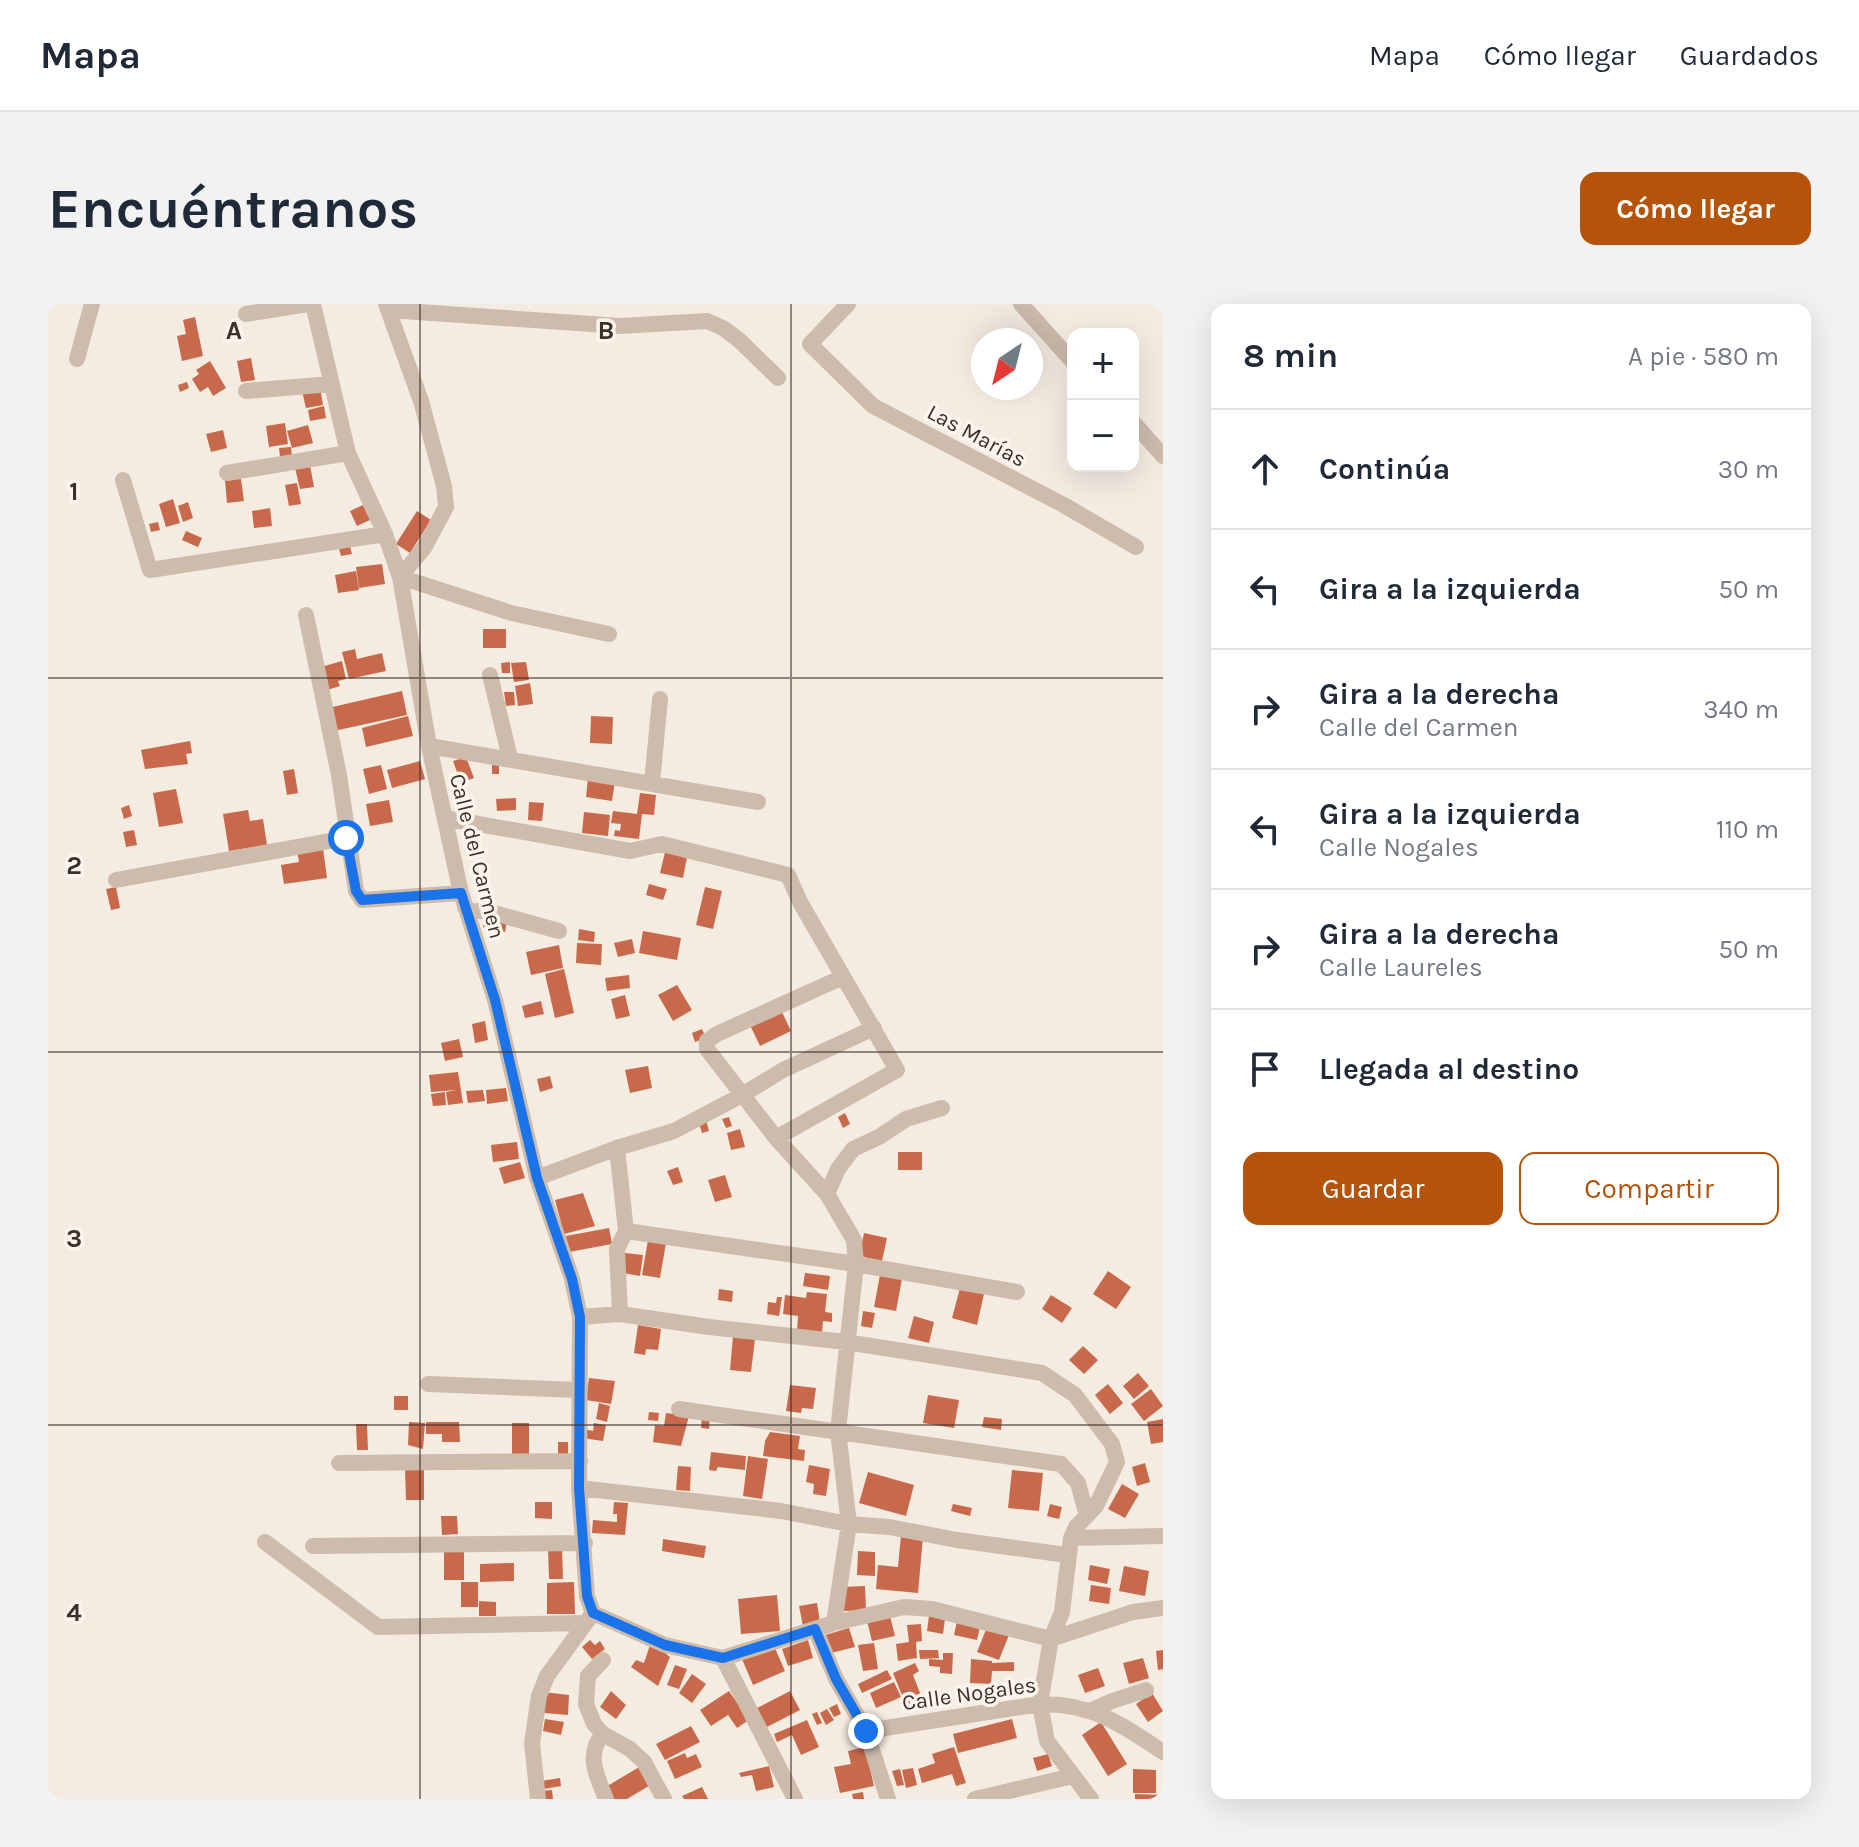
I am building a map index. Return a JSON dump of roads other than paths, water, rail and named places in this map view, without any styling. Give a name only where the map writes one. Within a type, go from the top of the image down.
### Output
[{"type":"street","points":[[77,359],[92,304]]},
{"type":"street","points":[[246,314],[310,304]]},
{"type":"street","name":"Calle del Carmen","points":[[310,304],[348,453],[385,534],[400,577],[429,746],[463,900],[495,1000],[537,1178],[572,1279],[580,1317],[579,1488],[588,1618]]},
{"type":"street","name":"Las Marías","points":[[848,304],[810,344],[873,406],[1062,504],[1136,547]]},
{"type":"street","points":[[1021,304],[1067,355]]},
{"type":"street","points":[[609,634],[511,613],[400,577],[424,548],[446,507],[444,486],[421,401],[387,307],[620,326],[707,321],[739,340],[778,378]]},
{"type":"street","points":[[246,391],[332,384]]},
{"type":"street","points":[[1139,429],[1163,456]]},
{"type":"street","points":[[227,473],[348,453]]},
{"type":"street","points":[[123,480],[150,570],[385,534]]},
{"type":"street","points":[[306,615],[339,775],[356,891],[362,900],[463,900],[474,912],[483,910],[559,931]]},
{"type":"street","points":[[490,675],[510,758]]},
{"type":"street","points":[[652,783],[660,699]]},
{"type":"street","points":[[429,746],[758,802]]},
{"type":"street","points":[[445,818],[630,851],[662,844],[788,875],[800,902],[897,1070],[776,1138]]},
{"type":"street","points":[[116,880],[346,838]]},
{"type":"street","points":[[834,1623],[849,1524],[838,1431],[856,1264],[854,1240],[827,1194],[742,1095],[707,1049],[707,1041],[843,977]]},
{"type":"street","points":[[537,1178],[617,1148],[674,1131],[783,1070],[874,1028]]},
{"type":"street","points":[[827,1194],[838,1169],[853,1149],[906,1119],[942,1108]]},
{"type":"street","points":[[617,1148],[626,1231],[617,1249],[620,1314]]},
{"type":"street","points":[[626,1231],[856,1264],[1017,1292]]},
{"type":"street","points":[[580,1317],[620,1314],[846,1342],[1042,1373],[1075,1395],[1112,1444],[1117,1462],[1096,1506],[1069,1546],[1062,1612],[1051,1639],[1040,1704],[1047,1741],[1091,1799]]},
{"type":"street","points":[[428,1384],[578,1390]]},
{"type":"street","points":[[679,1409],[1061,1464],[1078,1483],[1087,1516]]},
{"type":"street","points":[[339,1463],[580,1461]]},
{"type":"street","points":[[579,1488],[781,1511],[957,1540],[1069,1546],[1163,1536]]},
{"type":"street","points":[[265,1542],[378,1627],[588,1618],[665,1645],[723,1658],[834,1623],[904,1607],[1003,1626],[1051,1639],[1076,1633],[1094,1623],[1120,1615],[1163,1608]]},
{"type":"street","points":[[313,1546],[585,1543]]},
{"type":"street","points":[[538,1799],[532,1743],[539,1696],[547,1676],[588,1618]]},
{"type":"street","points":[[815,1629],[836,1679],[866,1731],[888,1799]]},
{"type":"street","points":[[723,1658],[795,1799]]},
{"type":"street","points":[[603,1660],[588,1676],[586,1704],[594,1724],[603,1734],[630,1749],[644,1762],[664,1799]]},
{"type":"street","points":[[1090,1711],[1146,1690]]},
{"type":"street","name":"Calle Nogales","points":[[866,1731],[1040,1704],[1067,1704],[1126,1727],[1163,1752]]},
{"type":"street","points":[[603,1734],[595,1743],[593,1764],[606,1799]]},
{"type":"street","points":[[975,1799],[1073,1776]]}]
